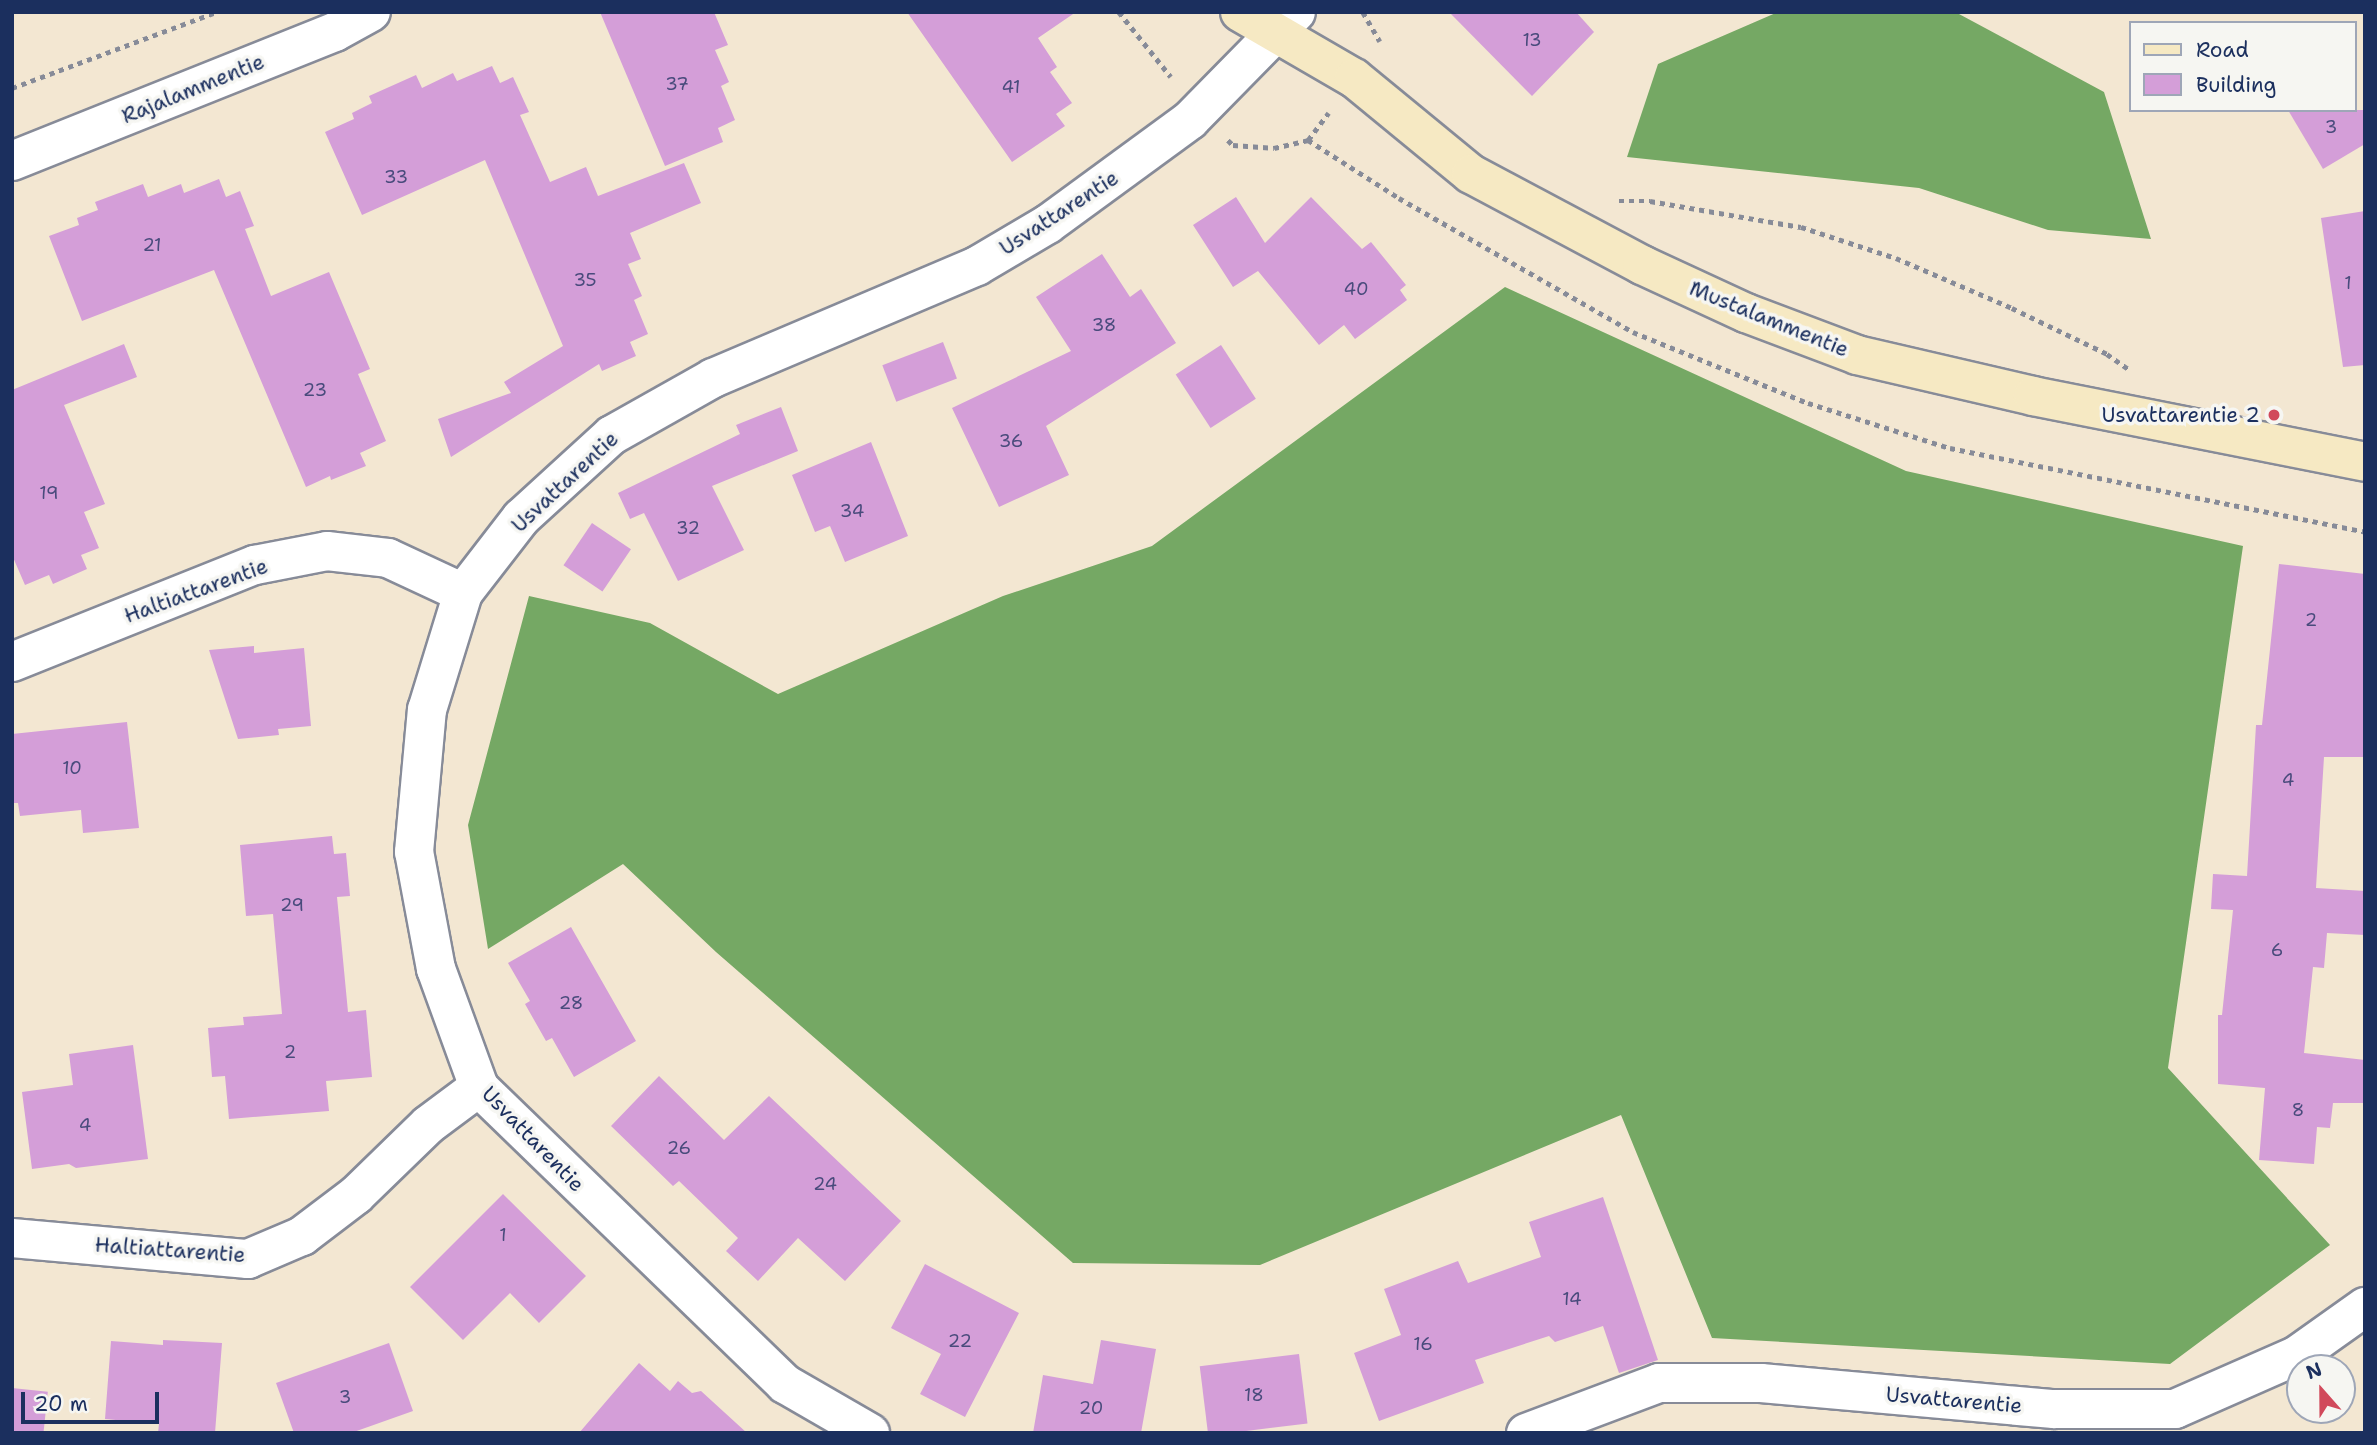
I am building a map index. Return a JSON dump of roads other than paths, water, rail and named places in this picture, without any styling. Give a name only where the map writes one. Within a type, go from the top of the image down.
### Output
[{"type":"street","name":"Rajalammentie","points":[[12,161],[335,32],[371,12]]},
{"type":"street","name":"Mustalammentie","points":[[1240,12],[1286,23],[1471,174],[1642,265],[1746,313],[1857,355],[2033,396],[2365,462]]},
{"type":"street","name":"Usvattarentie","points":[[870,1433],[785,1384],[479,1087],[436,970],[414,852],[427,710],[463,593],[521,517],[612,435],[713,378],[977,266],[1048,224],[1190,120],[1286,23]]},
{"type":"street","name":"Haltiattarentie","points":[[12,662],[255,565],[327,551],[388,558],[463,593]]},
{"type":"street","name":"Haltiattarentie","points":[[12,1238],[248,1259],[302,1236],[356,1195],[428,1125],[479,1087]]},
{"type":"street","name":"Usvattarentie","points":[[1526,1433],[1659,1383],[1760,1383],[2054,1409],[2175,1409],[2296,1356],[2365,1307]]},
{"type":"place","name":"Usvattarentie 2","points":[[2274,415]]}]
